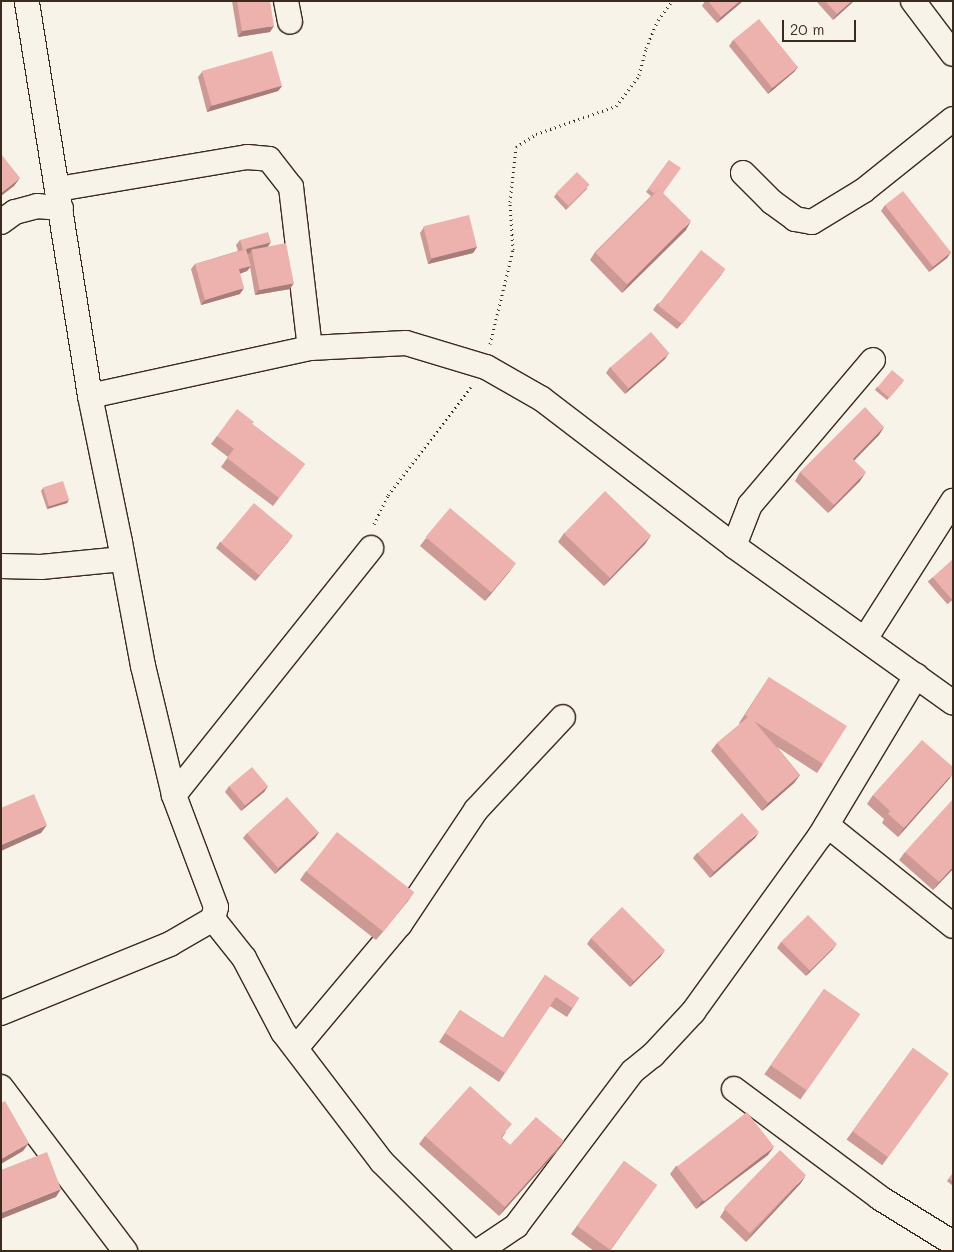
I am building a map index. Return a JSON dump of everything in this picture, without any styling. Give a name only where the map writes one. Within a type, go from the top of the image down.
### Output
[{"type":"street","points":[[1,1013],[170,944],[213,919],[216,907],[174,795],[143,666],[90,396],[27,1]]},
{"type":"street","points":[[913,1],[953,54]]},
{"type":"street","points":[[743,173],[772,202],[796,219],[812,222],[863,191],[953,119]]},
{"type":"street","points":[[1,222],[15,212],[59,199],[247,157],[269,159],[291,187],[310,348]]},
{"type":"street","points":[[90,396],[310,348],[406,343],[486,367],[542,399],[734,546],[953,703]]},
{"type":"street","points":[[734,546],[750,505],[873,360]]},
{"type":"street","points":[[865,639],[953,501]]},
{"type":"street","points":[[174,795],[371,548]]},
{"type":"street","points":[[1,566],[41,567],[123,559]]},
{"type":"street","points":[[479,1251],[516,1226],[633,1071],[653,1054],[693,1012],[827,825],[916,676]]},
{"type":"street","points":[[296,1048],[400,924],[476,810],[563,717]]},
{"type":"street","points":[[827,825],[953,926]]},
{"type":"street","points":[[213,919],[244,958],[283,1032],[382,1162],[471,1251]]},
{"type":"street","points":[[1,1087],[125,1251]]},
{"type":"street","points":[[734,1089],[880,1198],[953,1243]]},
{"type":"path","points":[[371,548],[374,520],[388,495],[486,367],[495,318],[514,250],[510,202],[516,147],[536,134],[616,106],[639,75],[646,48],[658,20],[672,1]]},
{"type":"building","points":[[237,1],[270,1],[274,26],[242,31]]},
{"type":"building","points":[[708,1],[740,1],[721,17]]},
{"type":"building","points":[[825,1],[852,1],[837,14]]},
{"type":"building","points":[[759,19],[798,67],[772,88],[733,40]]},
{"type":"building","points":[[272,51],[282,86],[212,106],[202,71]]},
{"type":"building","points":[[1,154],[20,178],[1,193]]},
{"type":"building","points":[[669,160],[681,168],[663,193],[659,189],[654,193],[648,189]]},
{"type":"building","points":[[577,172],[590,185],[569,206],[556,193]]},
{"type":"building","points":[[659,189],[691,221],[627,284],[595,253]]},
{"type":"building","points":[[903,191],[951,252],[933,267],[885,205]]},
{"type":"building","points":[[469,215],[477,247],[431,258],[423,226]]},
{"type":"building","points":[[268,232],[271,242],[246,249],[251,266],[239,269],[244,288],[205,300],[195,264],[243,250],[240,240]]},
{"type":"building","points":[[286,243],[294,283],[259,290],[252,250]]},
{"type":"building","points":[[701,250],[725,269],[682,324],[658,305]]},
{"type":"building","points":[[651,332],[669,353],[629,389],[610,367]]},
{"type":"building","points":[[892,370],[904,380],[889,398],[877,388]]},
{"type":"building","points":[[865,407],[884,427],[853,459],[866,472],[834,505],[800,472]]},
{"type":"building","points":[[237,409],[254,422],[252,424],[305,464],[279,498],[227,458],[234,449],[217,436]]},
{"type":"building","points":[[63,481],[69,500],[49,507],[43,487]]},
{"type":"building","points":[[605,491],[651,535],[610,578],[564,533]]},
{"type":"building","points":[[254,503],[293,536],[260,576],[221,543]]},
{"type":"building","points":[[450,508],[516,563],[491,592],[426,537]]},
{"type":"building","points":[[953,559],[953,598],[952,599],[933,577]]},
{"type":"building","points":[[769,677],[847,726],[823,764],[754,721],[800,775],[768,803],[717,743],[748,717],[745,715]]},
{"type":"building","points":[[922,740],[953,767],[953,773],[904,828],[888,814],[890,811],[873,795]]},
{"type":"building","points":[[252,767],[268,786],[245,805],[229,786]]},
{"type":"building","points":[[34,794],[47,825],[1,845],[1,808]]},
{"type":"building","points":[[287,797],[318,832],[278,868],[247,833]]},
{"type":"building","points":[[953,799],[953,867],[939,882],[905,852]]},
{"type":"building","points":[[742,813],[759,832],[714,872],[697,853]]},
{"type":"building","points":[[337,832],[414,892],[383,932],[306,871]]},
{"type":"building","points":[[622,907],[665,950],[634,981],[591,938]]},
{"type":"building","points":[[808,915],[837,944],[810,971],[781,942]]},
{"type":"building","points":[[545,975],[579,998],[572,1008],[556,997],[505,1073],[445,1033],[460,1010],[503,1038]]},
{"type":"building","points":[[824,989],[860,1014],[807,1090],[771,1065]]},
{"type":"building","points":[[913,1048],[949,1074],[888,1157],[852,1131]]},
{"type":"building","points":[[470,1086],[512,1124],[501,1137],[510,1145],[536,1117],[564,1141],[505,1207],[425,1136]]},
{"type":"building","points":[[5,1101],[29,1143],[1,1159],[1,1103]]},
{"type":"building","points":[[747,1112],[774,1147],[704,1201],[677,1167]]},
{"type":"building","points":[[780,1150],[806,1175],[750,1233],[724,1208]]},
{"type":"building","points":[[47,1152],[61,1189],[1,1213],[1,1170]]},
{"type":"building","points":[[624,1161],[657,1185],[610,1250],[577,1226]]},
{"type":"building","points":[[953,1173],[953,1182],[949,1178]]}]
